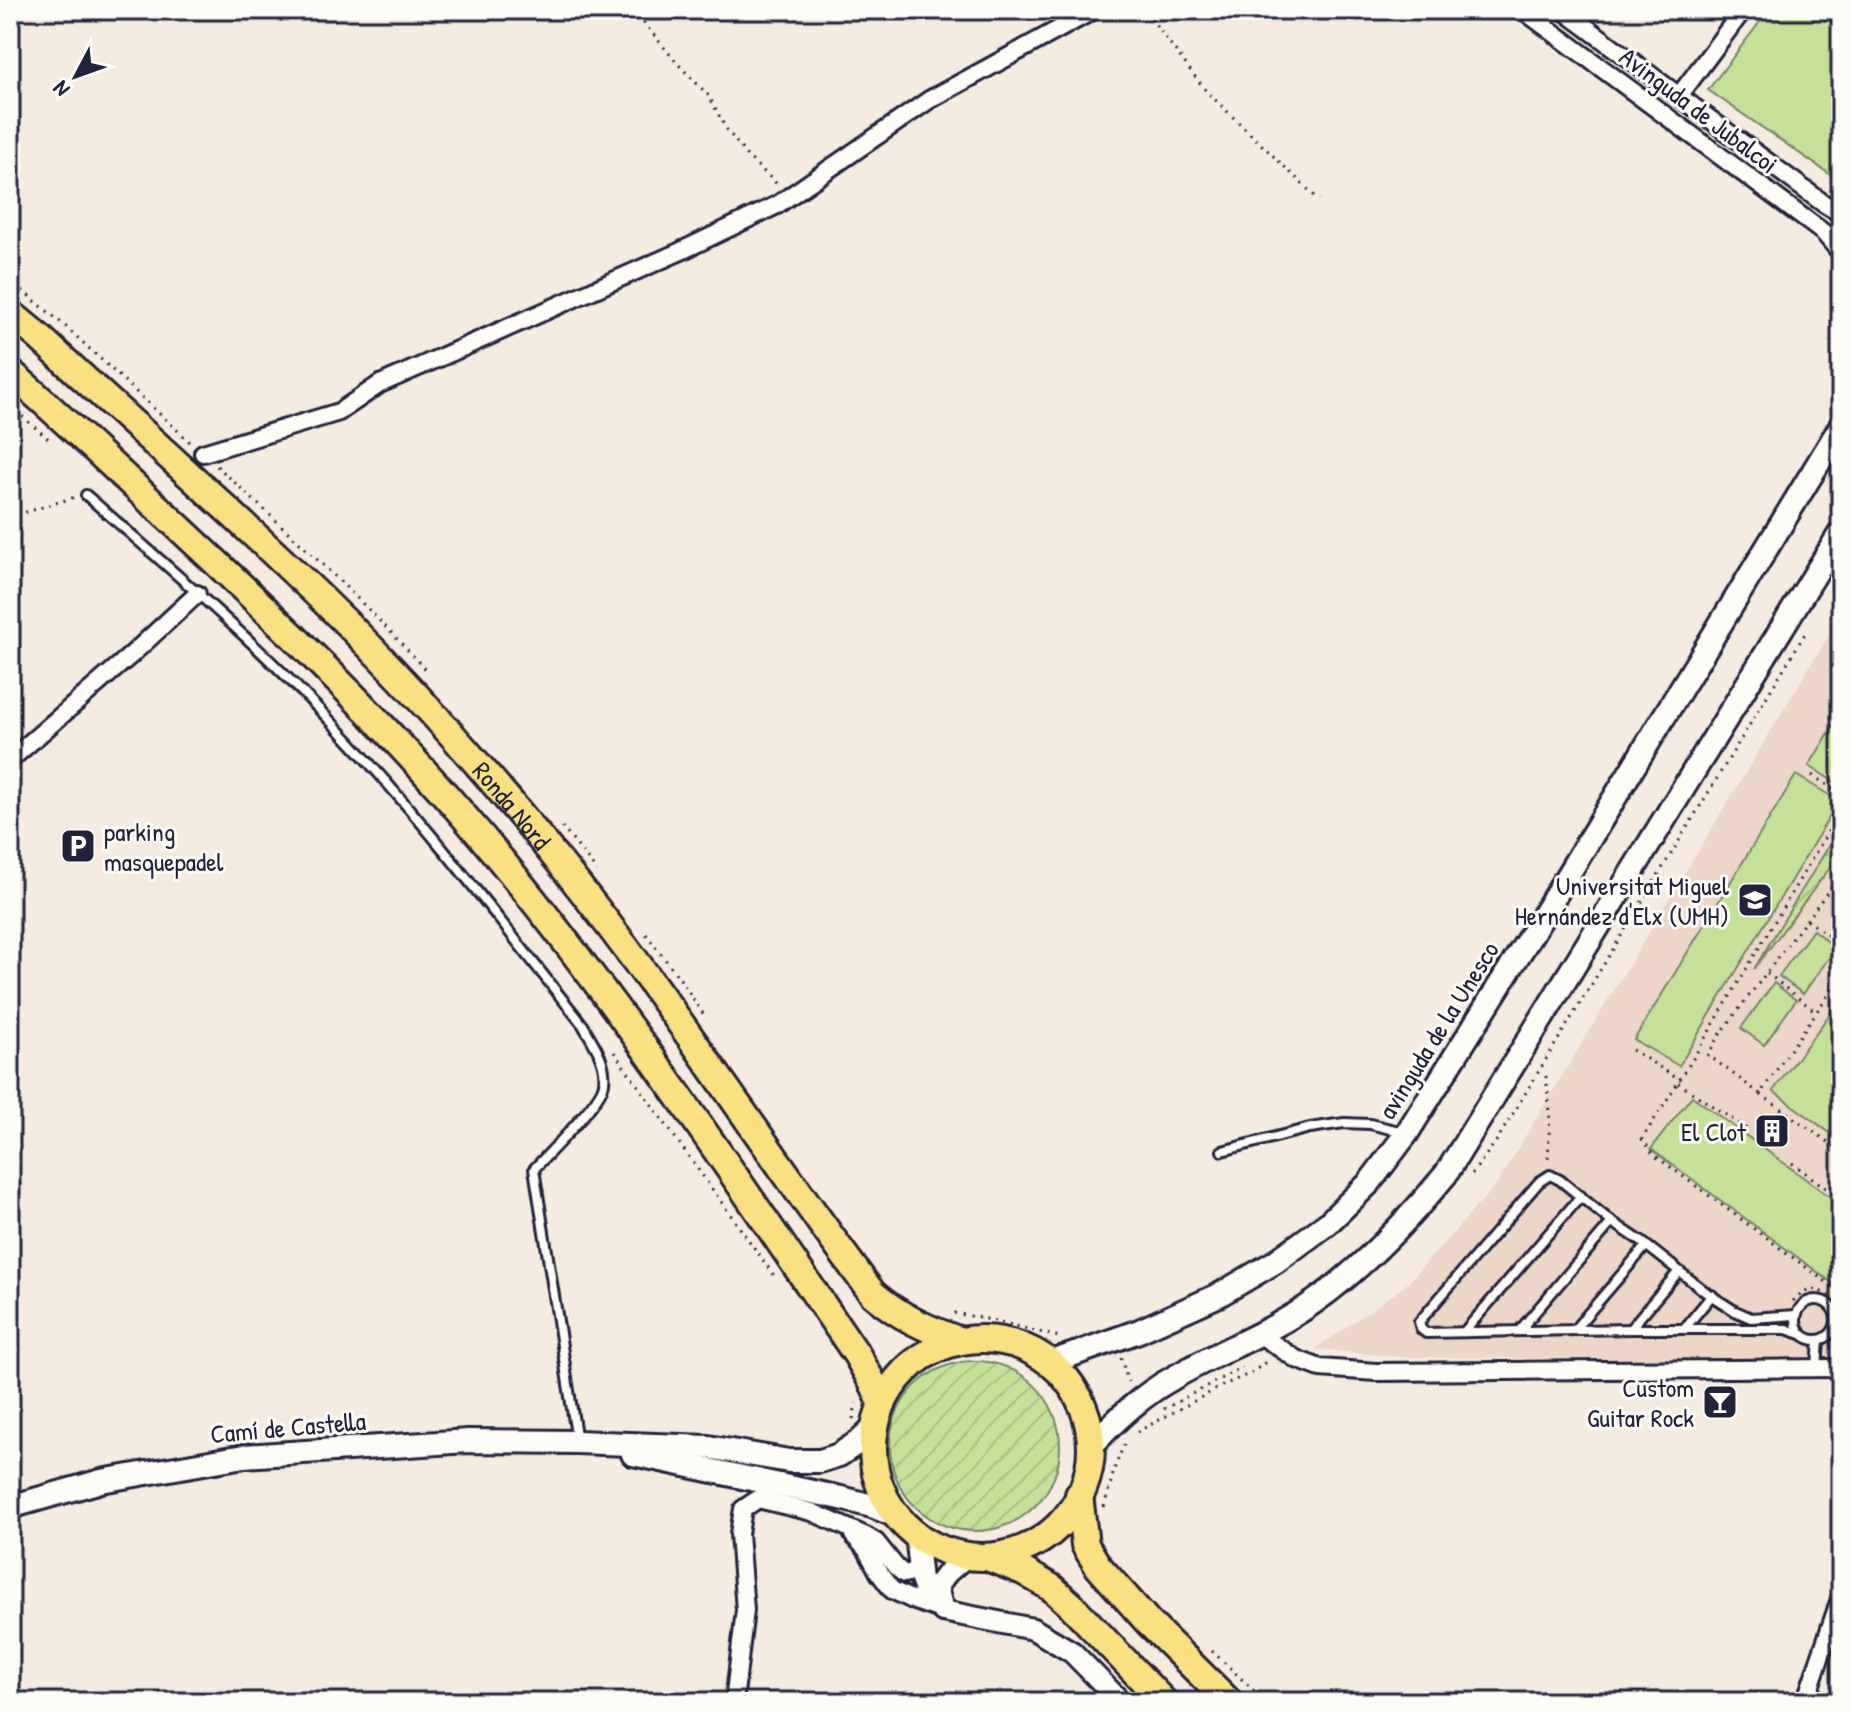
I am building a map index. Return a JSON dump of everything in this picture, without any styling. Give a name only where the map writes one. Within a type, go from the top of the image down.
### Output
[{"type":"main road","name":"Ronda Nord","points":[[10,313],[299,577],[395,673],[557,859],[654,986],[873,1294],[900,1315],[958,1340]]},
{"type":"main road","name":"Ronda Nord","points":[[10,372],[333,674],[480,835],[560,935],[650,1056],[857,1355],[875,1387],[878,1415]]},
{"type":"main road","name":"avinguda de la Unesco","points":[[1052,1362],[1139,1331],[1219,1295],[1275,1262],[1327,1224],[1369,1183],[1407,1133],[1536,927],[1841,426]]},
{"type":"main road","points":[[1093,1444],[1126,1410],[1169,1380],[1259,1334],[1313,1302],[1368,1258],[1413,1214],[1446,1174],[1841,532]]},
{"type":"main road","points":[[980,1557],[1020,1551],[1045,1536],[1065,1517],[1079,1495],[1093,1444],[1088,1412],[1063,1372],[1052,1362],[1016,1345],[992,1339],[958,1340],[940,1348],[916,1362],[886,1396],[878,1415],[872,1459],[884,1497],[907,1525],[935,1545],[1023,1571],[1052,1588],[1164,1702]]},
{"type":"main road","name":"Camí de Castella","points":[[10,1507],[101,1481],[244,1456],[468,1441],[708,1447],[789,1461],[820,1461],[839,1455],[860,1441],[878,1415]]},
{"type":"main road","name":"Camí de Castella","points":[[577,1442],[841,1498],[872,1506],[907,1525]]},
{"type":"main road","points":[[1079,1495],[1085,1545],[1098,1566],[1149,1623],[1229,1702]]},
{"type":"street","points":[[203,453],[339,412],[380,384],[679,252],[777,205],[929,100],[1094,10]]},
{"type":"street","name":"Avinguda de Jubalcoi","points":[[1523,10],[1824,233],[1841,253]]},
{"type":"street","name":"Avinguda de Jubalcoi","points":[[1563,10],[1841,214]]},
{"type":"street","points":[[1679,96],[1743,10]]},
{"type":"street","points":[[10,760],[197,594]]},
{"type":"street","points":[[1259,1334],[1296,1359],[1320,1368],[1376,1372],[1841,1368]]},
{"type":"street","points":[[734,1702],[745,1610],[739,1534],[743,1509],[758,1499],[812,1512],[876,1542],[904,1574],[913,1572],[920,1563]]},
{"type":"street","points":[[907,1525],[927,1596],[943,1611]]},
{"type":"street","points":[[846,1528],[866,1549],[892,1590],[943,1611],[1033,1629],[1072,1652],[1120,1702]]},
{"type":"street","points":[[943,1611],[937,1586],[947,1573],[980,1557]]},
{"type":"street","points":[[1805,1702],[1841,1596]]},
{"type":"lane","points":[[86,495],[281,672],[351,743],[420,820],[583,1025],[601,1056],[604,1084],[588,1111],[534,1169],[577,1442]]},
{"type":"lane","points":[[1222,1151],[1310,1128],[1344,1123],[1370,1124],[1407,1133]]},
{"type":"lane","points":[[1796,1315],[1751,1318],[1735,1311],[1550,1175],[1539,1182],[1419,1322],[1426,1333],[1786,1329],[1809,1339],[1819,1340],[1834,1330],[1836,1322],[1831,1307],[1824,1301],[1815,1300],[1800,1307],[1796,1325],[1801,1334]]},
{"type":"lane","points":[[1464,1332],[1581,1196]]},
{"type":"lane","points":[[1519,1331],[1612,1222]]},
{"type":"lane","points":[[1574,1330],[1646,1246]]},
{"type":"lane","points":[[1630,1329],[1679,1271]]},
{"type":"lane","points":[[1684,1329],[1712,1295]]},
{"type":"lane","points":[[1817,1368],[1819,1340]]},
{"type":"path","points":[[633,10],[709,96],[725,127],[746,155],[789,196]]},
{"type":"path","points":[[1152,10],[1152,20],[1206,91],[1319,200]]},
{"type":"path","points":[[10,517],[86,495]]},
{"type":"path","points":[[1812,775],[1841,794]]},
{"type":"path","points":[[1841,810],[1642,1139],[1647,1147],[1837,1290],[1841,1285]]},
{"type":"path","points":[[1841,874],[1718,1037],[1708,1055],[1841,1151]]},
{"type":"path","points":[[1807,920],[1841,945]]},
{"type":"path","points":[[1767,973],[1816,1012]]},
{"type":"path","points":[[1760,1094],[1841,976]]},
{"type":"path","points":[[1632,1050],[1747,1129]]},
{"type":"path","points":[[1546,1076],[1550,1112],[1548,1169]]},
{"type":"path","points":[[1792,1163],[1841,1199]]},
{"type":"path","points":[[1791,1303],[1809,1288],[1820,1289],[1841,1301]]},
{"type":"path","points":[[1131,1435],[1253,1372],[1267,1361]]},
{"type":"path","points":[[1102,1518],[1115,1467],[1125,1442],[1139,1424]]},
{"type":"path","points":[[1205,1644],[1266,1702]]},
{"type":"shaded area","name":"Universitat Miguel Hernández d'Elx (UMH)","points":[[1841,615],[1841,1361],[1399,1357],[1315,1349],[1405,1286],[1496,1185]]},
{"type":"green space","points":[[1769,10],[1841,10],[1841,182],[1708,90]]},
{"type":"green space","points":[[1841,713],[1841,786],[1809,766]]},
{"type":"green space","points":[[1796,775],[1839,801],[1679,1066],[1634,1040]]},
{"type":"green space","points":[[1841,826],[1841,853],[1754,969]]},
{"type":"green space","points":[[1813,930],[1836,948],[1803,994],[1779,976]]},
{"type":"green space","points":[[1774,983],[1796,1000],[1764,1045],[1741,1028]]},
{"type":"green space","points":[[1841,999],[1841,1141],[1773,1091]]},
{"type":"green space","points":[[1692,1096],[1841,1205],[1841,1276],[1835,1285],[1651,1149]]},
{"type":"green space","points":[[975,1361],[1007,1368],[1035,1386],[1053,1414],[1060,1446],[1053,1478],[1035,1506],[1007,1524],[975,1531],[943,1524],[915,1506],[897,1478],[890,1446],[897,1414],[915,1386],[943,1368]]},
{"type":"place","name":"parking masquepadel","points":[[78,846]]},
{"type":"place","name":"Universitat Miguel Hernández d'Elx (UMH)","points":[[1755,900]]},
{"type":"place","name":"El Clot","points":[[1772,1131]]},
{"type":"place","name":"Custom Guitar Rock","points":[[1720,1402]]}]
